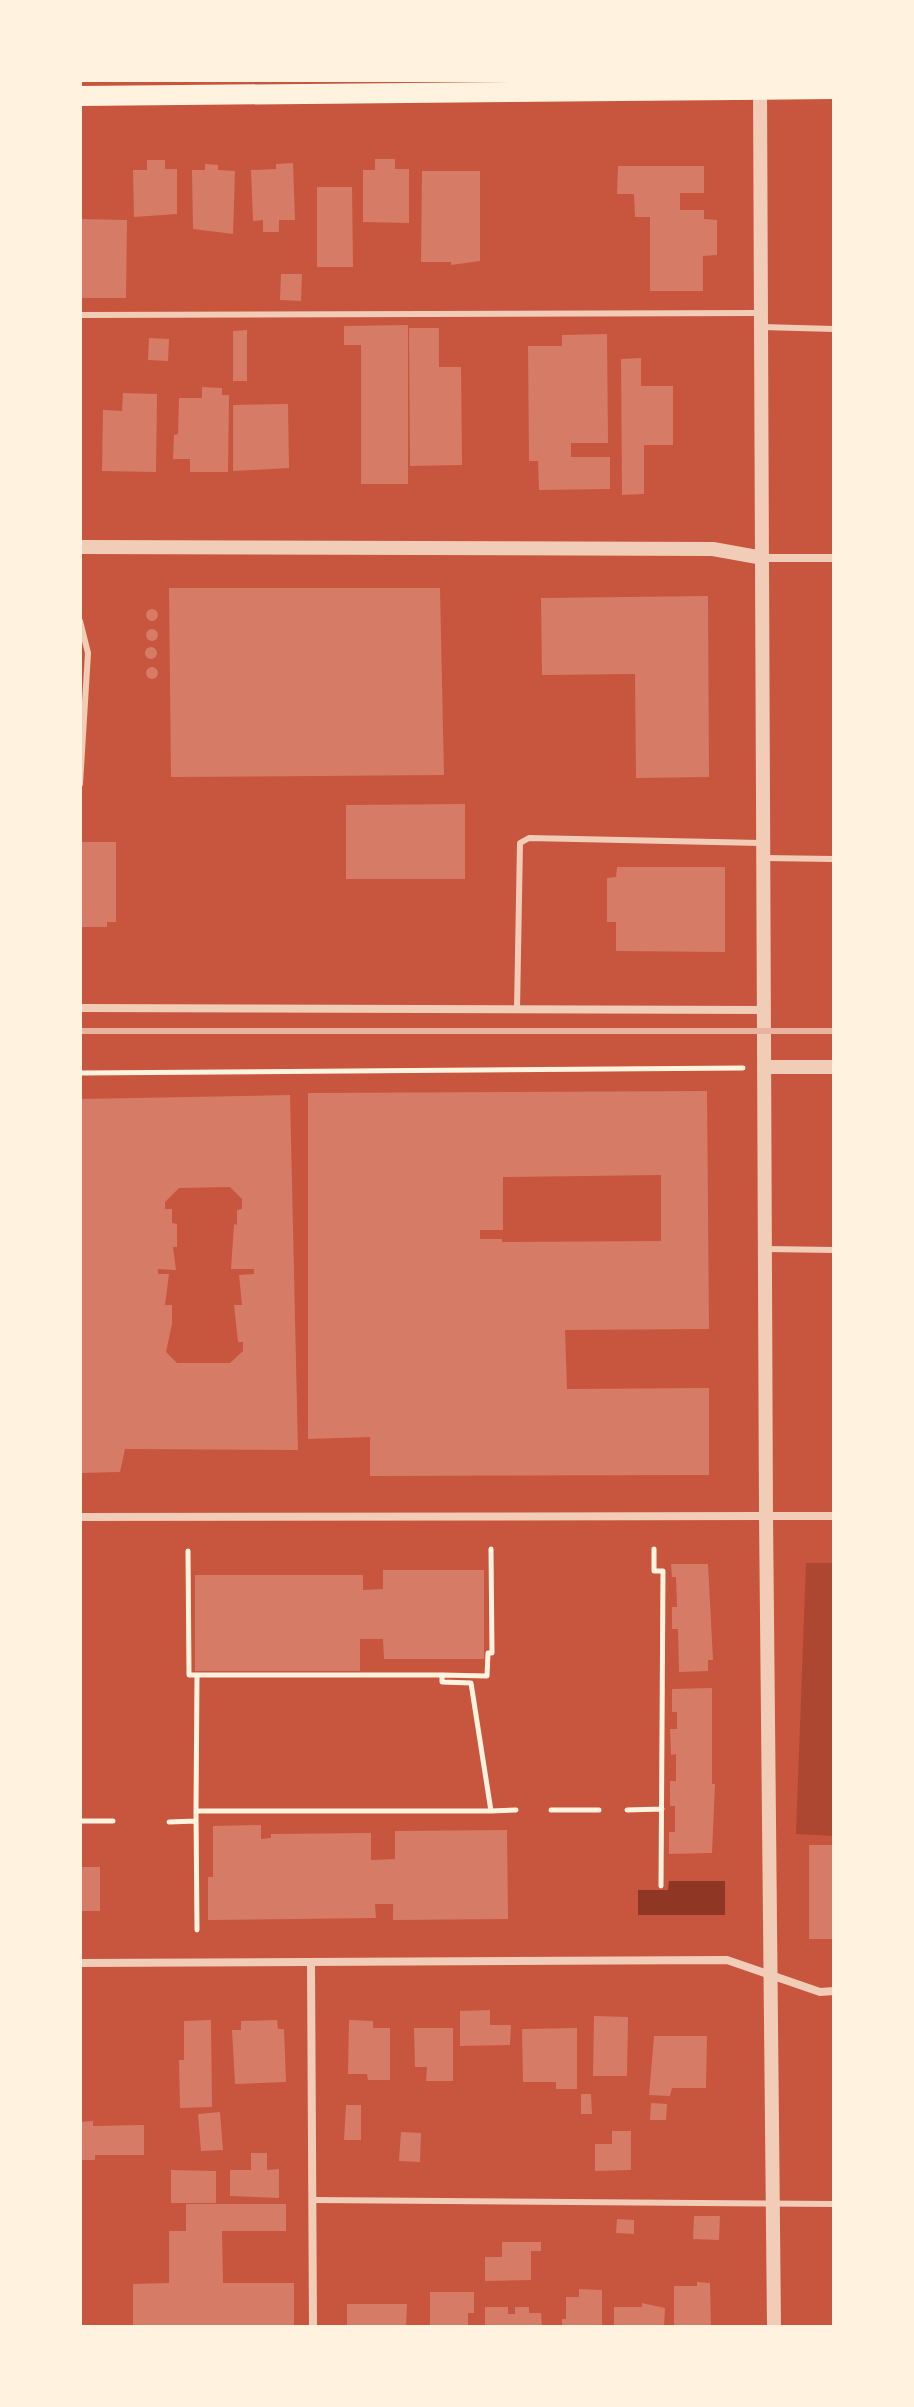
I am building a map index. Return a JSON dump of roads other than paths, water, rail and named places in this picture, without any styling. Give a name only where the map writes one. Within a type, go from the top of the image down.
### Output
[{"type":"main road","points":[[80,96],[760,85],[834,89]]},
{"type":"street","points":[[760,85],[766,1516],[774,2327]]},
{"type":"street","points":[[80,547],[713,549],[763,558],[834,558]]},
{"type":"street","points":[[80,1008],[765,1010]]},
{"type":"street","points":[[764,1067],[834,1067]]},
{"type":"street","points":[[80,1517],[834,1516]]},
{"type":"street","points":[[80,1963],[727,1960],[820,1992],[834,1991]]},
{"type":"street","points":[[311,1962],[313,2327]]},
{"type":"lane","points":[[80,315],[761,320],[834,329]]},
{"type":"lane","points":[[80,621],[88,653],[80,784]]},
{"type":"lane","points":[[517,1009],[520,843],[529,838],[764,851],[834,859]]},
{"type":"lane","points":[[767,1249],[834,1250]]},
{"type":"lane","points":[[312,2200],[834,2204]]},
{"type":"railway","points":[[80,1031],[834,1031]]}]
